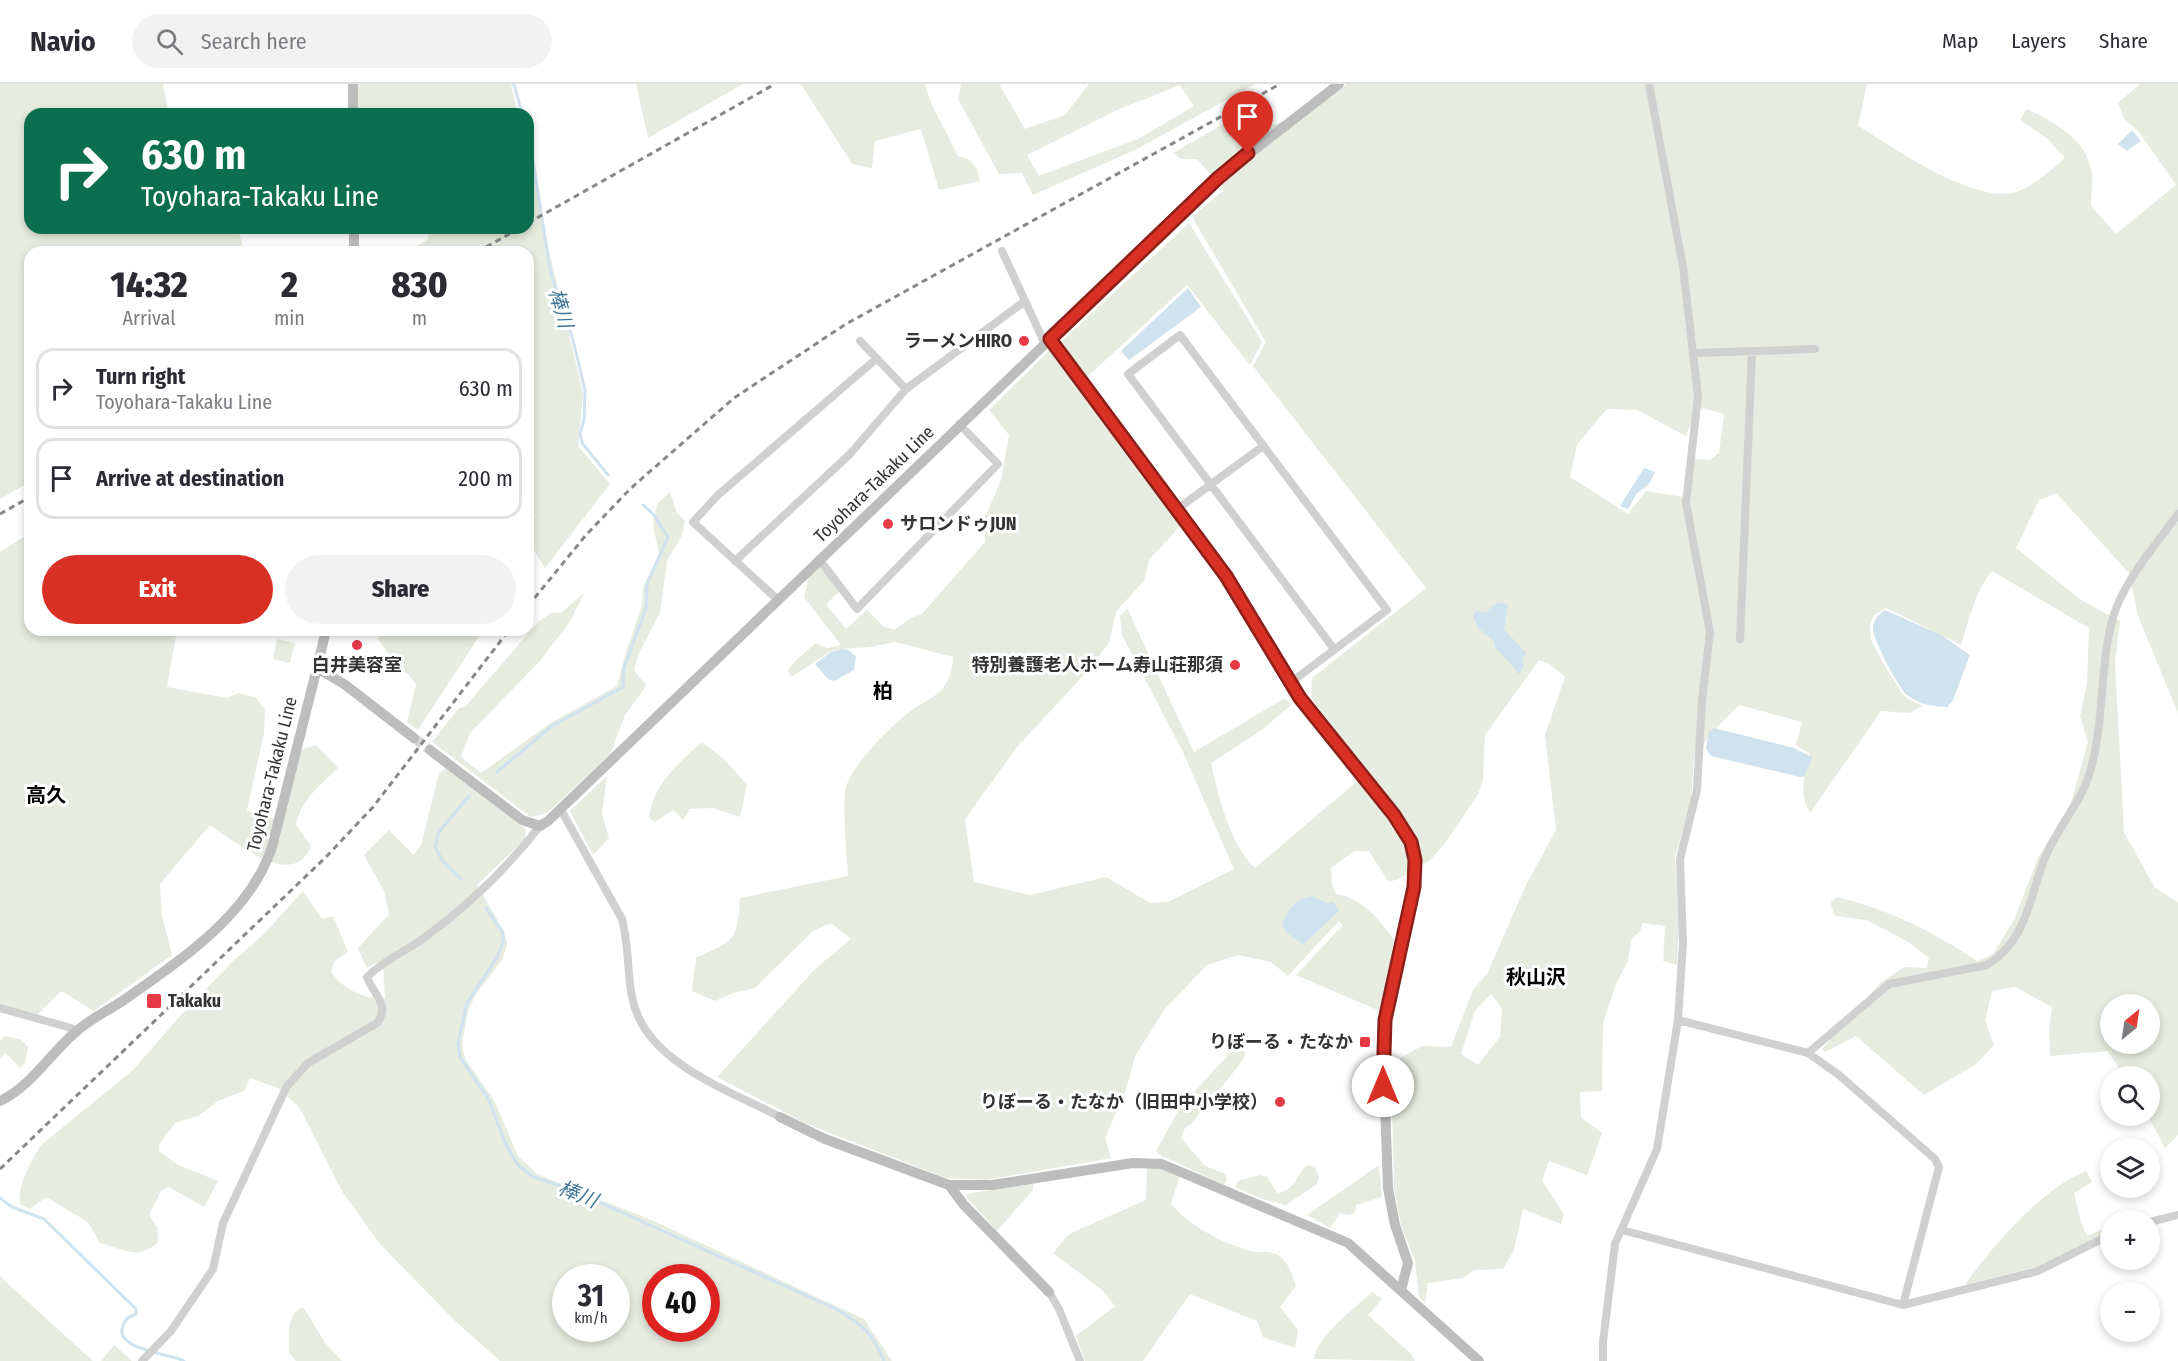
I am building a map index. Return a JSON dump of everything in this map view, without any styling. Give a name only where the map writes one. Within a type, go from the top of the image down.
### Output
[{"type":"street","points":[[353,84],[353,108]]},
{"type":"street","name":"Toyohara-Takaku Line","points":[[540,826],[561,810],[777,599],[1218,178],[1339,84]]},
{"type":"street","points":[[1603,1361],[1615,1244],[1657,1149],[1678,1020],[1683,943],[1680,859],[1697,790],[1702,700],[1710,632],[1686,503],[1686,484],[1698,406],[1694,353],[1683,267],[1648,84]]},
{"type":"street","points":[[1002,251],[1047,342],[1226,576],[1290,683],[1394,815],[1414,852],[1414,887],[1388,999],[1383,1047],[1388,1188],[1393,1216],[1408,1263],[1401,1290]]},
{"type":"street","points":[[735,561],[850,454],[906,389],[1025,301]]},
{"type":"street","points":[[1290,683],[1387,610],[1179,335],[1128,374],[1334,649]]},
{"type":"street","points":[[860,341],[906,389]]},
{"type":"street","points":[[1694,353],[1815,349]]},
{"type":"street","points":[[1740,639],[1752,351]]},
{"type":"street","points":[[777,599],[693,522],[718,495],[876,359]]},
{"type":"street","points":[[819,559],[857,609],[998,464],[959,424]]},
{"type":"street","points":[[1176,510],[1263,446]]},
{"type":"street","points":[[1808,1053],[1889,984],[1987,965],[2001,957],[2013,944],[2022,928],[2045,858],[2077,806],[2090,770],[2115,613],[2137,573],[2178,514]]},
{"type":"street","name":"Toyohara-Takaku Line","points":[[0,1101],[23,1086],[78,1030],[160,974],[200,941],[242,902],[261,875],[272,848],[325,636]]},
{"type":"street","points":[[317,668],[344,684],[414,738]]},
{"type":"street","points":[[142,1361],[157,1347],[213,1269],[219,1235],[234,1196],[282,1095],[295,1075],[308,1063],[376,1023],[383,1009],[367,977],[425,937],[467,902],[540,826],[522,820],[430,750]]},
{"type":"street","points":[[561,810],[622,919],[627,938],[632,998],[643,1028],[665,1054],[687,1069],[825,1139],[949,1185],[992,1185],[1133,1163],[1162,1164],[1336,1237],[1358,1251],[1479,1361]]},
{"type":"street","points":[[0,1008],[78,1030]]},
{"type":"street","points":[[1678,1020],[1808,1053],[1839,1076],[1935,1159],[1939,1167],[1903,1305]]},
{"type":"street","points":[[949,1185],[964,1204],[1049,1292],[1059,1309],[1080,1361]]},
{"type":"street","points":[[2160,1220],[2178,1215]]},
{"type":"street","points":[[1622,1230],[1903,1305],[2038,1271],[2100,1240]]},
{"type":"shaded area","points":[[0,84],[163,84],[168,108],[24,108],[24,234],[240,234],[242,246],[24,246],[24,485],[0,499]]},
{"type":"shaded area","points":[[358,84],[511,84],[517,108],[358,108]]},
{"type":"shaded area","points":[[636,84],[743,84],[648,138]]},
{"type":"shaded area","points":[[801,84],[925,84],[930,101],[958,156],[973,164],[978,171],[980,181],[939,190],[921,129],[875,141],[872,168],[852,164]]},
{"type":"shaded area","points":[[961,84],[999,84],[1025,129],[1065,115],[1089,84],[1255,84],[1137,149],[1033,195],[1022,173],[999,174],[958,99]],"holes":[[[1180,85],[1194,106],[1138,139],[1039,176],[1027,155],[1117,110]]]},
{"type":"shaded area","points":[[1347,84],[1867,84],[1858,126],[1932,171],[1974,189],[1994,193],[2018,191],[2032,184],[2065,158],[2049,140],[2020,120],[2027,109],[2058,126],[2076,141],[2089,161],[2092,173],[2091,206],[2116,234],[2176,185],[2139,132],[2124,119],[2118,103],[2140,84],[2178,84],[2178,713],[2138,616],[2129,573],[2056,493],[2039,500],[2016,548],[2081,600],[2120,621],[2115,662],[2124,832],[2155,888],[2178,902],[2178,1135],[2165,1148],[2153,1126],[2160,1126],[2160,1066],[2117,1066],[2110,1054],[2160,1054],[2160,994],[2100,994],[2100,1052],[2050,1056],[2049,1029],[2052,1007],[2015,987],[1992,991],[1985,1021],[1994,1045],[1976,1064],[1924,1095],[1856,1036],[1825,1052],[1822,1049],[1880,983],[1904,967],[1927,968],[1929,958],[1910,943],[1867,920],[1835,916],[1830,902],[1837,897],[1892,915],[1944,940],[1977,961],[1993,954],[2014,920],[2038,858],[2071,803],[2088,742],[2080,716],[2087,683],[2089,628],[1992,571],[1977,597],[1961,645],[1886,608],[1874,615],[1870,625],[1871,640],[1883,663],[1905,697],[1923,706],[1909,713],[1881,711],[1810,813],[1804,798],[1803,784],[1810,754],[1796,745],[1802,722],[1739,705],[1712,732],[1694,758],[1691,801],[1675,857],[1679,927],[1677,965],[1663,961],[1665,926],[1643,923],[1640,931],[1631,940],[1628,961],[1616,984],[1603,1023],[1602,1091],[1580,1092],[1581,1117],[1602,1133],[1587,1175],[1549,1161],[1542,1181],[1564,1214],[1561,1224],[1523,1209],[1514,1250],[1503,1269],[1474,1270],[1463,1278],[1428,1283],[1425,1303],[1419,1297],[1415,1261],[1401,1225],[1394,1188],[1391,1063],[1422,1046],[1451,1047],[1473,990],[1487,974],[1526,885],[1556,830],[1545,735],[1565,677],[1548,663],[1539,660],[1485,735],[1483,780],[1478,794],[1443,846],[1429,861],[1397,880],[1388,881],[1369,851],[1354,851],[1331,868],[1332,884],[1336,894],[1363,906],[1377,918],[1396,942],[1380,1011],[1296,975],[1343,925],[1339,921],[1288,976],[1271,962],[1238,955],[1207,965],[1165,1009],[1135,1056],[1126,1090],[1105,1138],[1111,1158],[986,1180],[946,1178],[807,1124],[717,1077],[815,969],[851,939],[831,923],[813,931],[755,988],[733,993],[715,1001],[692,991],[696,958],[732,938],[737,923],[740,898],[848,876],[844,801],[851,775],[888,731],[912,710],[942,689],[951,671],[953,657],[895,642],[831,651],[791,677],[788,670],[816,643],[827,648],[841,645],[804,597],[809,576],[819,566],[840,591],[826,604],[846,629],[867,610],[883,626],[894,630],[911,618],[922,614],[985,542],[984,520],[1001,480],[1009,435],[989,410],[1050,350],[1182,524],[1149,560],[1145,579],[1116,612],[1109,643],[1083,676],[1017,747],[965,819],[974,882],[1030,895],[1106,877],[1150,903],[1168,902],[1234,869],[1183,752],[1122,635],[1120,616],[1127,608],[1194,752],[1285,698],[1291,705],[1262,730],[1211,763],[1226,819],[1246,858],[1255,868],[1368,772],[1311,698],[1312,678],[1426,588],[1253,366],[1266,342],[1192,217],[1224,190],[1197,159],[1181,159],[1173,153],[1235,117],[1264,127],[1306,115]],"holes":[[[1703,408],[1724,414],[1719,453],[1710,460],[1694,459],[1690,498],[1646,491],[1628,514],[1570,477],[1577,444],[1607,409],[1637,410],[1686,436],[1692,420]],[[1320,899],[1339,911],[1303,945],[1282,924],[1294,903]],[[1491,994],[1502,1009],[1500,1037],[1478,1065],[1461,1054],[1475,1011]]]},
{"type":"shaded area","points":[[534,177],[543,225],[583,393],[578,446],[610,484],[545,568],[534,551],[534,246],[417,246],[428,239],[428,234],[534,234]]},
{"type":"shaded area","points":[[1189,223],[1262,342],[1250,365],[1187,285],[1086,378],[1062,341]]},
{"type":"shaded area","points":[[670,492],[677,513],[685,521],[682,535],[667,561],[660,613],[639,653],[634,670],[646,686],[625,715],[610,755],[547,813],[531,817],[432,742],[459,708],[465,707],[526,636],[534,636],[534,627],[538,622],[551,613],[561,613],[585,592],[569,623],[540,661],[470,733],[461,757],[481,773],[552,722],[617,686],[642,605],[643,587],[659,554],[653,525],[657,504]]},
{"type":"shaded area","points":[[24,537],[24,636],[176,636],[167,687],[227,698],[239,693],[256,698],[265,710],[264,733],[247,811],[280,821],[300,750],[316,745],[338,768],[312,794],[302,808],[296,825],[311,846],[302,859],[291,864],[277,864],[263,859],[210,825],[160,884],[162,915],[172,955],[94,1011],[61,991],[36,1016],[0,1005],[0,552]]},
{"type":"shaded area","points":[[379,636],[479,636],[418,730],[407,722],[416,685],[409,675],[399,669],[378,639]]},
{"type":"shaded area","points":[[277,639],[295,643],[290,663],[273,659]]},
{"type":"shaded area","points":[[702,742],[724,759],[747,785],[740,817],[713,808],[690,809],[683,820],[673,810],[655,822],[649,818],[651,806],[661,785],[668,775]]},
{"type":"shaded area","points":[[446,768],[526,830],[525,839],[477,885],[504,931],[507,945],[502,960],[476,994],[468,1011],[462,1044],[465,1059],[494,1100],[518,1156],[537,1174],[658,1223],[864,1319],[892,1361],[500,1361],[453,1319],[380,1244],[343,1193],[299,1107],[278,1088],[250,1078],[244,1091],[218,1101],[198,1116],[175,1123],[160,1143],[159,1151],[178,1165],[218,1181],[204,1207],[169,1187],[161,1191],[149,1215],[158,1229],[158,1242],[151,1248],[130,1252],[100,1243],[88,1222],[46,1197],[30,1209],[20,1204],[23,1182],[40,1146],[133,1070],[182,1014],[233,961],[264,934],[303,891],[322,919],[333,916],[348,952],[334,962],[331,972],[342,984],[355,992],[369,997],[385,998],[383,969],[376,963],[367,968],[358,948],[389,914],[384,891],[364,855],[389,830],[414,855],[421,845],[439,773]]},
{"type":"shaded area","points":[[607,776],[602,814],[609,838],[593,855],[570,811]]},
{"type":"shaded area","points":[[4,1036],[20,1039],[28,1047],[25,1063],[20,1068],[6,1053],[0,1058],[0,1041]]},
{"type":"shaded area","points":[[1243,1045],[1245,1055],[1240,1064],[1192,1123],[1185,1128],[1181,1138],[1205,1166],[1225,1174],[1227,1179],[1224,1185],[1156,1151],[1180,1108],[1236,1046]]},
{"type":"shaded area","points":[[1308,1165],[1315,1168],[1319,1176],[1317,1184],[1286,1205],[1262,1199],[1235,1187],[1238,1181],[1259,1175],[1267,1177],[1277,1193],[1284,1191],[1290,1188],[1300,1172]]},
{"type":"shaded area","points":[[1379,1165],[1382,1197],[1356,1205],[1355,1212],[1349,1215],[1340,1213],[1330,1228],[1307,1215]]},
{"type":"shaded area","points":[[1159,1167],[1180,1175],[1171,1204],[1187,1220],[1229,1243],[1250,1251],[1274,1253],[1284,1260],[1296,1286],[1280,1307],[1298,1330],[1295,1348],[1263,1337],[1257,1321],[1190,1294],[1143,1361],[1085,1361],[1076,1336],[1115,1306],[1102,1290],[1053,1253],[1069,1234],[1146,1200],[1147,1168]]},
{"type":"shaded area","points":[[2086,1171],[2092,1182],[2074,1193],[2087,1236],[2100,1231],[2100,1237],[2048,1264],[1965,1285],[1988,1254],[2019,1220],[2053,1190]]},
{"type":"shaded area","points":[[1033,1183],[1033,1190],[997,1231],[966,1194]]},
{"type":"shaded area","points":[[0,1275],[6,1282],[93,1361],[0,1361]]},
{"type":"shaded area","points":[[1372,1292],[1382,1299],[1368,1315],[1411,1354],[1415,1361],[1314,1359],[1316,1350],[1329,1332]]},
{"type":"shaded area","points":[[303,1307],[326,1344],[342,1361],[296,1361],[289,1353],[291,1321],[297,1310]]},
{"type":"shaded area","points":[[114,1345],[132,1361],[101,1361]]},
{"type":"water","points":[[2132,130],[2141,141],[2127,151],[2118,144]]},
{"type":"water","points":[[1188,288],[1201,307],[1129,360],[1121,351]]},
{"type":"water","points":[[1644,468],[1655,472],[1649,484],[1637,493],[1628,509],[1620,506]]},
{"type":"water","points":[[1497,603],[1508,604],[1504,629],[1526,653],[1522,660],[1524,667],[1519,674],[1495,647],[1494,641],[1478,628],[1473,615],[1475,611],[1486,612]]},
{"type":"water","points":[[1885,610],[1941,635],[1970,655],[1953,700],[1947,707],[1921,703],[1903,691],[1881,652],[1874,634],[1875,620]]},
{"type":"water","points":[[849,650],[856,657],[854,670],[834,681],[828,679],[815,664],[831,652]]},
{"type":"water","points":[[1714,728],[1794,748],[1812,757],[1805,776],[1800,777],[1711,756],[1706,748],[1709,732]]},
{"type":"water","points":[[1313,896],[1327,903],[1333,902],[1339,911],[1303,945],[1286,932],[1282,924],[1293,905]]},
{"type":"waterway","name":"棒川","points":[[514,84],[520,108]]},
{"type":"waterway","name":"棒川","points":[[534,168],[551,274],[573,340],[585,390],[584,420],[580,433],[582,443],[608,475]]},
{"type":"waterway","name":"棒川","points":[[497,772],[552,726],[623,687],[624,668],[646,608],[647,584],[668,537],[653,514],[643,505]]},
{"type":"waterway","name":"棒川","points":[[461,879],[442,860],[435,846],[439,832],[469,796]]},
{"type":"waterway","name":"棒川","points":[[486,908],[503,933],[503,942],[498,956],[467,1003],[458,1043],[460,1057],[489,1100],[505,1143],[517,1164],[533,1177],[570,1189],[836,1309],[866,1330],[884,1361]]},
{"type":"waterway","points":[[0,1198],[12,1207],[44,1219],[136,1309],[136,1314],[128,1318],[123,1326],[122,1334],[127,1341],[145,1350],[184,1361]]},
{"type":"tunnel","points":[[414,738],[430,750]]},
{"type":"railway","points":[[534,220],[775,84]]},
{"type":"railway","points":[[534,599],[586,535],[631,488],[734,398],[846,324],[1280,84]]},
{"type":"railway","points":[[488,246],[509,234]]},
{"type":"railway","points":[[0,514],[24,500]]},
{"type":"railway","points":[[0,1169],[326,857],[373,807],[504,636]]},
{"type":"place","name":"ラーメンHIRO","points":[[1024,341]]},
{"type":"place","name":"サロンドゥJUN","points":[[888,524]]},
{"type":"place","name":"白井美容室","points":[[357,645]]},
{"type":"place","name":"特別養護老人ホーム寿山荘那須","points":[[1235,665]]},
{"type":"place","name":"Takaku","points":[[154,1001]]},
{"type":"place","name":"りぼーる・たなか","points":[[1365,1042]]},
{"type":"place","name":"りぼーる・たなか（旧田中小学校）","points":[[1280,1102]]},
{"type":"district","name":"柏","points":[[883,691]]},
{"type":"district","name":"高久","points":[[46,795]]},
{"type":"district","name":"秋山沢","points":[[1536,977]]},
{"type":"route","points":[[1248,153],[1218,178],[1050,339],[1226,576],[1300,698],[1394,815],[1411,842],[1416,872],[1404,935],[1388,999],[1383,1047],[1383,1086]]}]
